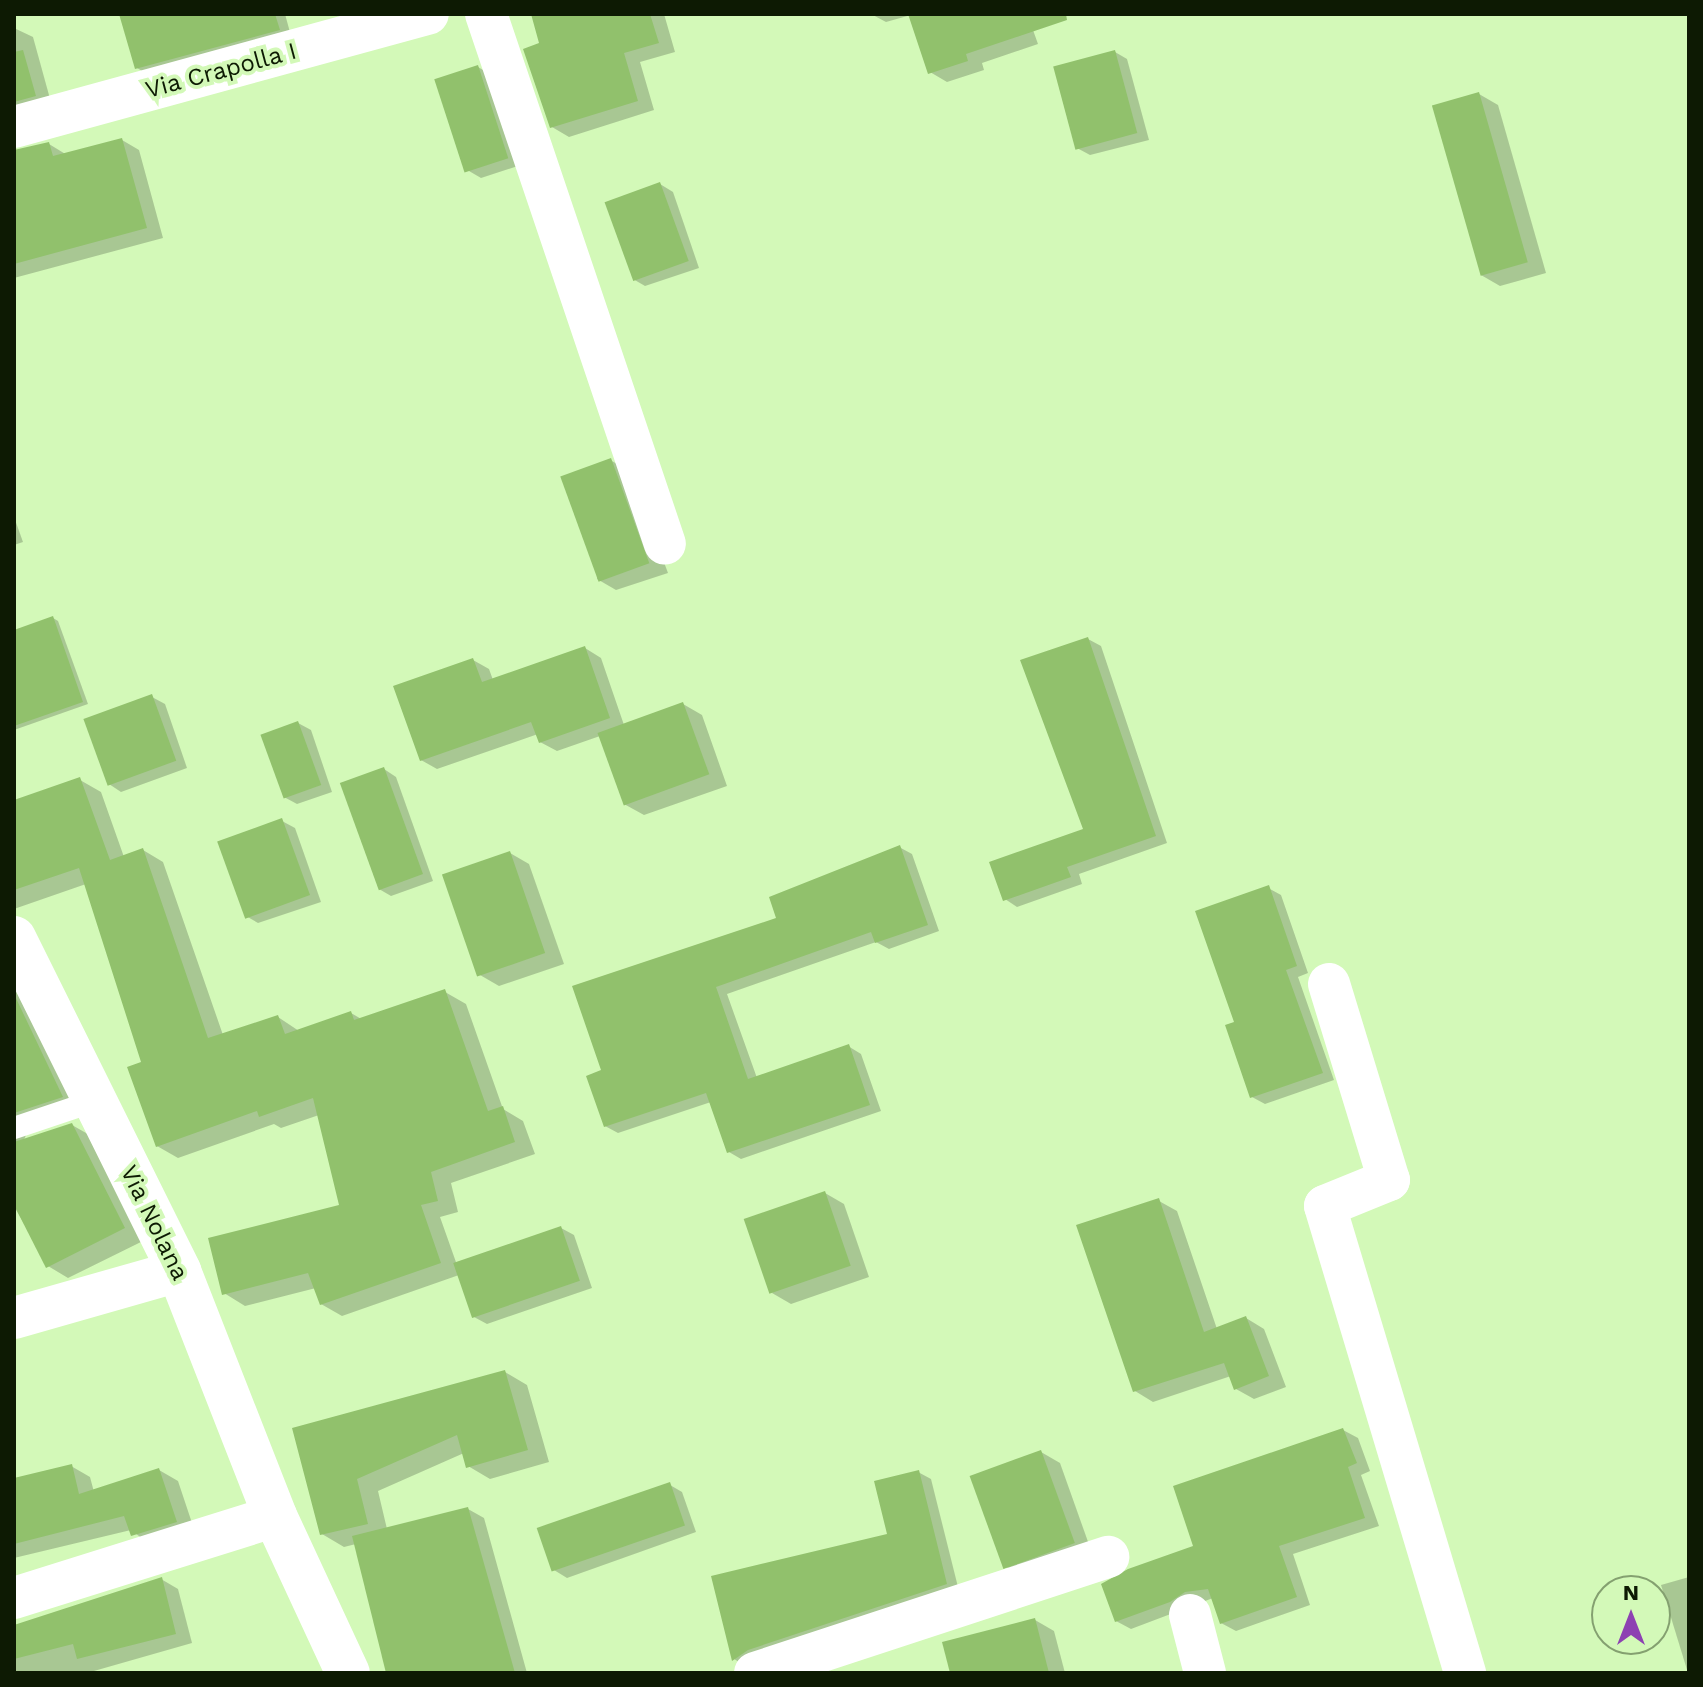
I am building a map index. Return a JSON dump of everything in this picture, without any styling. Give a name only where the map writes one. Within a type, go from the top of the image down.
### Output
[{"type":"street","name":"Via Crapolla I","points":[[14,127],[428,14]]},
{"type":"street","points":[[486,14],[665,544]]},
{"type":"street","name":"Via Nolana","points":[[14,938],[179,1271],[275,1516],[348,1673]]},
{"type":"street","points":[[1329,984],[1389,1180],[1325,1206],[1465,1673]]},
{"type":"street","points":[[14,1318],[179,1271]]},
{"type":"street","points":[[14,1598],[275,1516]]},
{"type":"street","points":[[755,1673],[1108,1557]]},
{"type":"street","points":[[1190,1615],[1205,1673]]},
{"type":"lane","points":[[14,1128],[94,1101]]},
{"type":"building","points":[[119,14],[275,14],[280,30],[135,69]]},
{"type":"building","points":[[531,14],[650,14],[659,43],[624,53],[638,101],[550,128],[523,49],[539,43]]},
{"type":"building","points":[[908,14],[1066,14],[1067,20],[966,54],[968,61],[928,74]]},
{"type":"building","points":[[23,50],[36,96],[14,102],[14,52]]},
{"type":"building","points":[[1115,50],[1137,133],[1075,150],[1053,67]]},
{"type":"building","points":[[478,65],[508,158],[465,172],[434,79]]},
{"type":"building","points":[[1479,92],[1528,262],[1481,276],[1432,106]]},
{"type":"building","points":[[122,138],[147,228],[14,264],[14,150],[49,142],[53,156]]},
{"type":"building","points":[[660,182],[689,261],[633,281],[605,202]]},
{"type":"building","points":[[611,458],[649,563],[599,582],[560,476]]},
{"type":"building","points":[[53,616],[83,702],[14,726],[14,630]]},
{"type":"building","points":[[1088,637],[1156,836],[1067,867],[1071,877],[1003,901],[989,862],[1083,829],[1020,660]]},
{"type":"building","points":[[585,646],[610,718],[539,743],[531,722],[420,761],[393,686],[473,658],[482,682]]},
{"type":"building","points":[[152,694],[176,761],[108,786],[83,719]]},
{"type":"building","points":[[683,702],[709,774],[624,805],[597,733]]},
{"type":"building","points":[[298,721],[321,785],[284,799],[260,735]]},
{"type":"building","points":[[384,767],[423,874],[379,890],[340,783]]},
{"type":"building","points":[[80,777],[110,860],[143,848],[208,1038],[278,1015],[285,1034],[351,1011],[354,1020],[445,989],[488,1111],[503,1106],[515,1142],[431,1172],[438,1201],[421,1205],[441,1263],[320,1305],[308,1273],[222,1295],[208,1238],[339,1205],[313,1098],[259,1117],[257,1111],[156,1147],[127,1067],[141,1062],[79,868],[14,890],[14,800]]},
{"type":"building","points":[[282,818],[310,895],[245,919],[217,842]]},
{"type":"building","points":[[900,845],[928,925],[875,943],[871,932],[716,987],[748,1079],[849,1044],[870,1105],[727,1153],[706,1093],[604,1127],[586,1076],[601,1070],[572,986],[776,918],[769,897]]},
{"type":"building","points":[[510,851],[545,953],[477,977],[442,874]]},
{"type":"building","points":[[1269,885],[1297,966],[1286,970],[1323,1073],[1250,1098],[1225,1025],[1234,1022],[1195,911]]},
{"type":"building","points":[[14,994],[63,1097],[14,1113]]},
{"type":"building","points":[[72,1123],[125,1228],[46,1268],[14,1205],[14,1142]]},
{"type":"building","points":[[825,1191],[851,1266],[769,1294],[744,1219]]},
{"type":"building","points":[[1159,1198],[1204,1332],[1246,1316],[1269,1376],[1234,1390],[1224,1363],[1133,1392],[1076,1225]]},
{"type":"building","points":[[561,1226],[580,1281],[472,1318],[453,1263]]},
{"type":"building","points":[[505,1370],[528,1450],[466,1468],[457,1435],[357,1479],[368,1524],[320,1535],[292,1428]]},
{"type":"building","points":[[1343,1428],[1357,1463],[1348,1467],[1365,1518],[1279,1546],[1297,1597],[1220,1624],[1208,1589],[1185,1592],[1170,1602],[1115,1622],[1101,1584],[1128,1569],[1193,1546],[1173,1486]]},
{"type":"building","points":[[1041,1450],[1075,1543],[1003,1569],[970,1476]]},
{"type":"building","points":[[72,1464],[79,1494],[159,1468],[177,1522],[131,1536],[124,1516],[14,1544],[14,1478]]},
{"type":"building","points":[[919,1470],[947,1584],[748,1650],[732,1661],[711,1576],[887,1534],[874,1481]]},
{"type":"building","points":[[670,1482],[685,1525],[552,1571],[537,1528]]},
{"type":"building","points":[[468,1507],[515,1673],[386,1673],[352,1536]]},
{"type":"building","points":[[162,1577],[176,1634],[77,1659],[73,1644],[14,1659],[14,1625]]},
{"type":"building","points":[[1035,1618],[1049,1673],[950,1673],[942,1642]]}]
